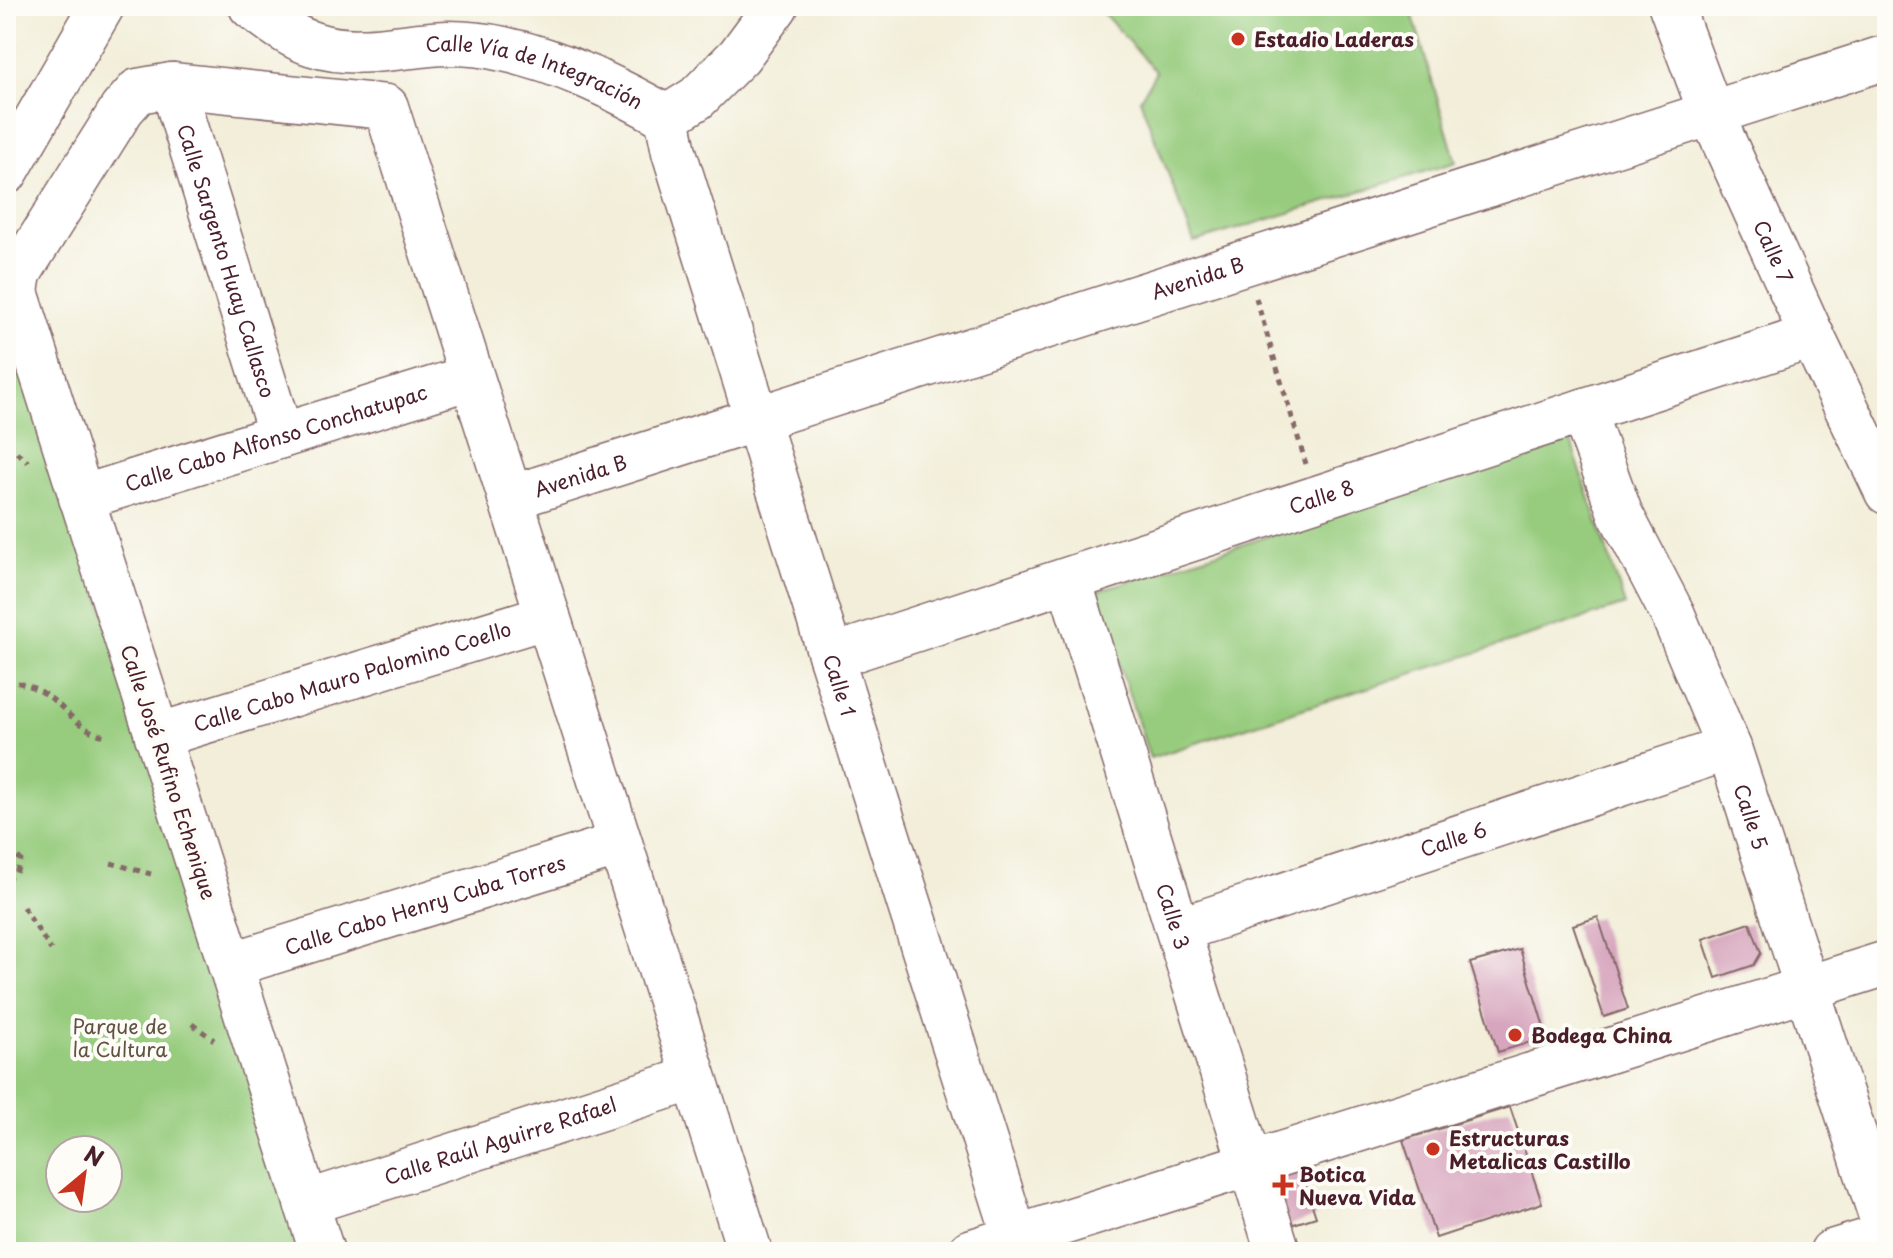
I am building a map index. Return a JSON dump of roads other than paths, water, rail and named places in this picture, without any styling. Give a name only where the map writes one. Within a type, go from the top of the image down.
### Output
[{"type":"street","points":[[6,172],[102,6]]},
{"type":"street","name":"Calle Vía de Integración","points":[[251,6],[278,26],[313,44],[356,52],[448,43],[502,49],[593,79],[667,117],[697,98],[739,56],[776,6]]},
{"type":"street","name":"Calle 7","points":[[1671,6],[1711,113],[1887,492]]},
{"type":"street","name":"Avenida B","points":[[510,498],[1887,57]]},
{"type":"street","points":[[172,85],[386,107],[750,1252]]},
{"type":"street","name":"Calle José Rufino Echenique","points":[[172,85],[138,91],[122,109],[19,273],[16,292],[322,1252]]},
{"type":"street","name":"Calle Sargento Huay Callasco","points":[[172,85],[281,436]]},
{"type":"street","name":"Calle 1","points":[[667,117],[674,152],[831,657],[1018,1245]]},
{"type":"street","name":"Calle 8","points":[[831,657],[1812,336]]},
{"type":"street","name":"Calle Cabo Alfonso Conchatupac","points":[[81,498],[471,377]]},
{"type":"street","name":"Calle 5","points":[[1583,411],[1620,513],[1673,615],[1729,748],[1887,1235]]},
{"type":"street","name":"Calle 3","points":[[1069,580],[1278,1252]]},
{"type":"street","name":"Calle Cabo Mauro Palomino Coello","points":[[157,736],[548,616]]},
{"type":"street","name":"Calle 6","points":[[1178,930],[1729,748]]},
{"type":"street","name":"Calle Cabo Henry Cuba Torres","points":[[230,965],[620,844]]},
{"type":"street","points":[[970,1252],[1018,1245],[1251,1163],[1887,963]]},
{"type":"street","name":"Calle Raúl Aguirre Rafael","points":[[306,1203],[694,1078]]},
{"type":"street","points":[[1832,1252],[1887,1235]]},
{"type":"place","name":"Estadio Laderas","points":[[1238,39]]},
{"type":"place","name":"Bodega China","points":[[1515,1035]]},
{"type":"place","name":"Estructuras Metalicas Castillo","points":[[1433,1149]]},
{"type":"place","name":"Botica Nueva Vida","points":[[1283,1185]]},
{"type":"park label","name":"Parque de la Cultura","points":[[120,1038]]}]
